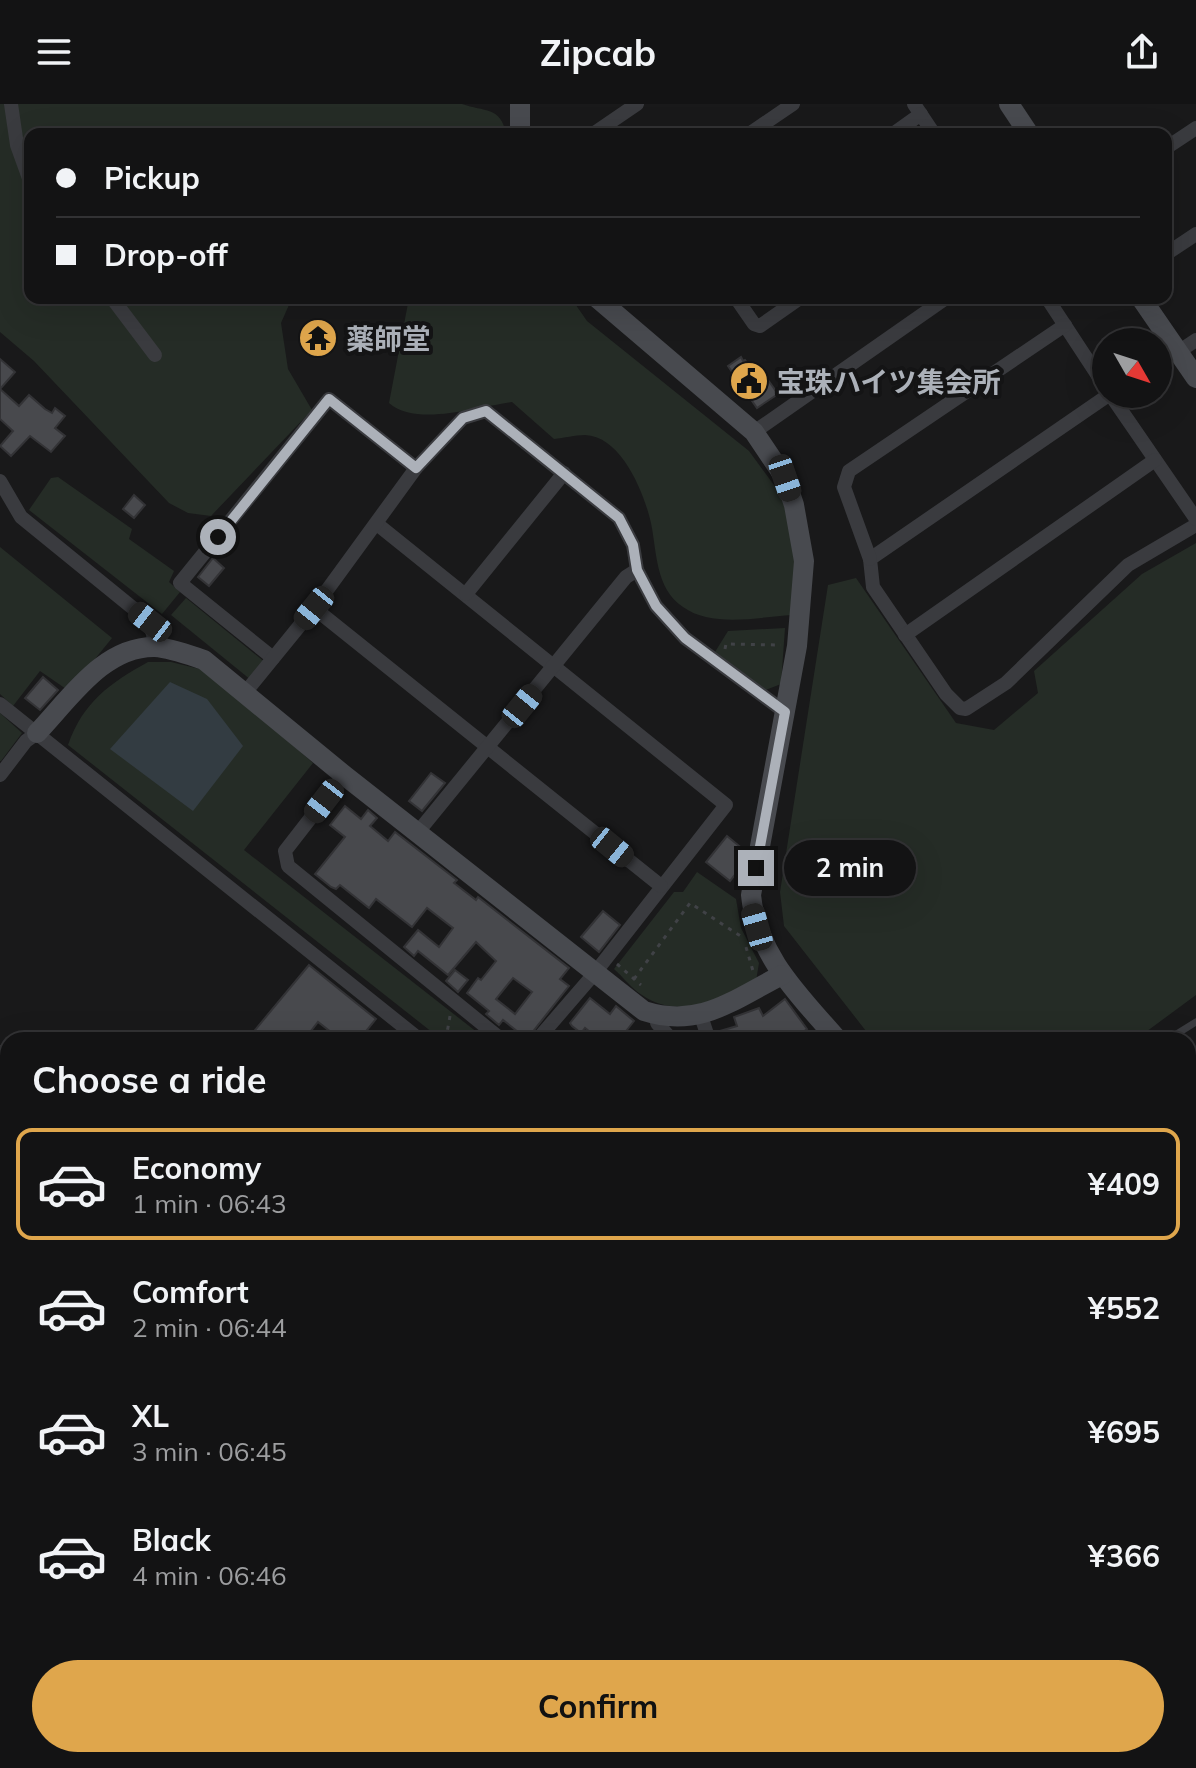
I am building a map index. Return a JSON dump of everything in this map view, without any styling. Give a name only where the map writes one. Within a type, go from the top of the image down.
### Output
[{"type":"street","points":[[11,104],[17,145],[24,164]]},
{"type":"street","points":[[520,104],[520,128]]},
{"type":"street","points":[[602,128],[637,104]]},
{"type":"street","points":[[758,128],[793,104]]},
{"type":"street","points":[[1009,104],[1025,128]]},
{"type":"street","points":[[899,128],[918,109],[930,128]]},
{"type":"street","points":[[1172,144],[1196,128]]},
{"type":"street","points":[[1172,250],[1196,234]]},
{"type":"street","points":[[117,304],[155,355]]},
{"type":"street","points":[[604,304],[754,432],[785,478],[802,537],[804,561],[797,646],[751,895],[757,927],[767,951],[782,975],[831,1032]]},
{"type":"street","points":[[740,304],[754,324],[760,326],[791,304]]},
{"type":"street","points":[[754,432],[937,304]]},
{"type":"street","points":[[1051,304],[1092,366]]},
{"type":"street","points":[[1145,304],[1196,378]]},
{"type":"street","points":[[1065,325],[849,471],[844,487],[870,559],[873,587],[946,694],[960,708],[966,709],[1006,683],[1128,565],[1196,522],[1120,408]]},
{"type":"street","points":[[1178,352],[1196,340]]},
{"type":"street","points":[[273,658],[180,583],[329,399],[416,468]]},
{"type":"street","points":[[870,559],[1092,406]]},
{"type":"street","points":[[244,694],[314,608],[416,468],[463,418],[486,411],[619,518],[633,545],[637,570],[656,606],[685,638],[785,712]]},
{"type":"street","points":[[905,635],[1155,460]]},
{"type":"street","points":[[466,594],[564,473]]},
{"type":"street","points":[[0,481],[21,517],[150,622],[156,647]]},
{"type":"street","points":[[377,524],[726,805],[594,974],[544,1032]]},
{"type":"street","points":[[418,832],[626,577],[637,570]]},
{"type":"street","points":[[314,608],[661,886]]},
{"type":"street","points":[[0,774],[26,741],[109,660],[123,653],[156,647],[204,660],[344,775],[644,1011],[657,1016],[701,1016],[782,975]]},
{"type":"street","points":[[0,704],[410,1032]]},
{"type":"street","points":[[344,775],[285,851],[288,866],[492,1032]]},
{"type":"street","points":[[657,1016],[657,1023],[665,1032]]},
{"type":"street","points":[[701,1016],[706,1032]]},
{"type":"path","points":[[724,653],[726,644],[797,646]]},
{"type":"path","points":[[634,979],[690,903],[744,938],[754,976]]},
{"type":"path","points":[[608,956],[645,988]]},
{"type":"path","points":[[447,1032],[454,1001]]},
{"type":"shaded area","points":[[0,104],[462,104],[496,114],[504,125],[505,128],[24,128],[24,304],[289,304],[281,323],[288,369],[312,410],[211,516],[188,513],[169,503],[34,361],[0,332]]},
{"type":"shaded area","points":[[408,304],[575,304],[587,321],[749,451],[785,500],[799,577],[792,615],[722,619],[695,613],[674,599],[662,580],[651,523],[637,482],[620,455],[598,438],[585,435],[554,439],[512,402],[431,415],[401,410],[389,403]]},
{"type":"shaded area","points":[[58,477],[132,529],[129,539],[174,571],[169,582],[180,592],[162,614],[29,510],[51,478]]},
{"type":"shaded area","points":[[1196,543],[1196,995],[1146,1032],[867,1032],[784,926],[780,892],[828,585],[856,578],[956,723],[994,730],[1038,693],[1034,671],[1142,574]]},
{"type":"shaded area","points":[[0,547],[112,638],[69,691],[40,671],[13,706],[0,694]]},
{"type":"shaded area","points":[[186,598],[266,663],[251,680],[171,615]]},
{"type":"shaded area","points":[[785,628],[781,684],[763,691],[715,652],[728,631]]},
{"type":"shaded area","points":[[148,662],[171,662],[208,671],[313,763],[244,850],[477,1032],[432,1032],[68,745],[90,705],[122,678]]},
{"type":"shaded area","points":[[170,682],[207,699],[243,746],[193,811],[110,749]]},
{"type":"shaded area","points":[[0,713],[22,733],[1,761],[0,761]]},
{"type":"shaded area","points":[[697,872],[736,899],[741,928],[759,963],[756,981],[699,1004],[671,1006],[656,1003],[638,992],[614,969],[674,892],[683,892]]},
{"type":"building","name":"宝珠ハイツ集会所","points":[[741,357],[762,384],[768,380],[778,394],[757,408],[728,366]]},
{"type":"building","points":[[0,359],[15,372],[0,389]]},
{"type":"building","points":[[0,389],[19,406],[29,395],[45,409],[52,413],[55,408],[65,416],[55,428],[65,436],[51,452],[30,436],[11,456],[0,446],[13,431],[0,419]]},
{"type":"building","points":[[134,495],[145,505],[134,518],[123,509]]},
{"type":"building","points":[[213,558],[224,568],[209,586],[198,577]]},
{"type":"building","points":[[43,677],[58,690],[40,710],[25,698]]},
{"type":"building","points":[[431,773],[445,783],[422,811],[409,801]]},
{"type":"building","points":[[345,806],[361,819],[368,810],[377,818],[370,826],[388,841],[395,832],[457,880],[454,883],[476,900],[478,897],[569,968],[560,979],[569,986],[533,1032],[518,1032],[503,1020],[499,1025],[486,1014],[489,1011],[467,993],[496,961],[476,942],[448,975],[418,951],[414,956],[404,947],[418,930],[439,947],[453,928],[427,908],[412,927],[376,899],[369,908],[340,885],[336,889],[331,887],[315,874],[345,837],[330,825]],"holes":[[[513,978],[532,992],[515,1014],[496,999]]]},
{"type":"building","points":[[727,836],[744,850],[738,856],[744,863],[730,881],[706,862]]},
{"type":"building","points":[[603,911],[620,925],[599,952],[581,937]]},
{"type":"building","points":[[309,965],[376,1019],[365,1032],[331,1032],[318,1022],[310,1032],[255,1030]]},
{"type":"building","points":[[455,970],[468,980],[458,992],[446,981]]},
{"type":"building","points":[[590,998],[610,1014],[616,1006],[634,1021],[625,1032],[590,1032],[585,1028],[580,1032],[570,1023]]},
{"type":"building","points":[[785,999],[807,1029],[803,1032],[720,1032],[737,1026],[734,1017],[759,1008],[763,1016]]},
{"type":"place","name":"薬師堂","points":[[318,338]]},
{"type":"place","name":"宝珠ハイツ集会所","points":[[749,381]]},
{"type":"route","points":[[218,537],[329,399],[416,468],[463,418],[486,411],[619,518],[633,545],[637,570],[656,606],[685,638],[785,712],[756,868]]}]
